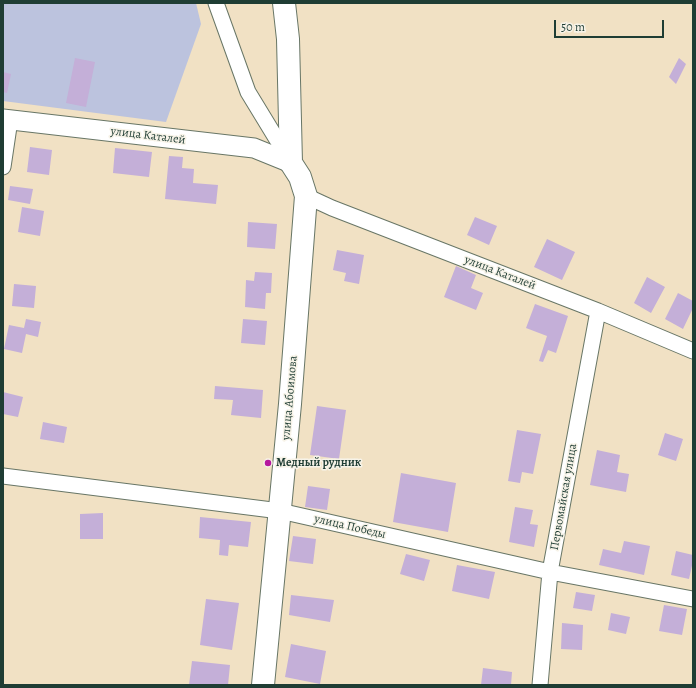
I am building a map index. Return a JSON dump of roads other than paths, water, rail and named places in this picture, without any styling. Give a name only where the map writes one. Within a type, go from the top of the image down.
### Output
[{"type":"main road","points":[[284,3],[288,39],[291,163]]},
{"type":"main road","name":"улица Абоимова","points":[[263,685],[290,404],[306,196],[300,177],[291,163]]},
{"type":"street","points":[[216,3],[248,92],[291,163]]},
{"type":"street","points":[[3,167],[6,119]]},
{"type":"street","name":"улица Каталей","points":[[6,119],[254,148],[291,163]]},
{"type":"street","name":"улица Каталей","points":[[306,196],[332,208],[598,311],[693,351]]},
{"type":"street","name":"Первомайская улица","points":[[540,685],[550,572],[598,311]]},
{"type":"street","name":"улица Победы","points":[[3,476],[280,511],[550,572],[693,599]]},
{"type":"place","name":"Медный рудник","points":[[268,463]]}]
